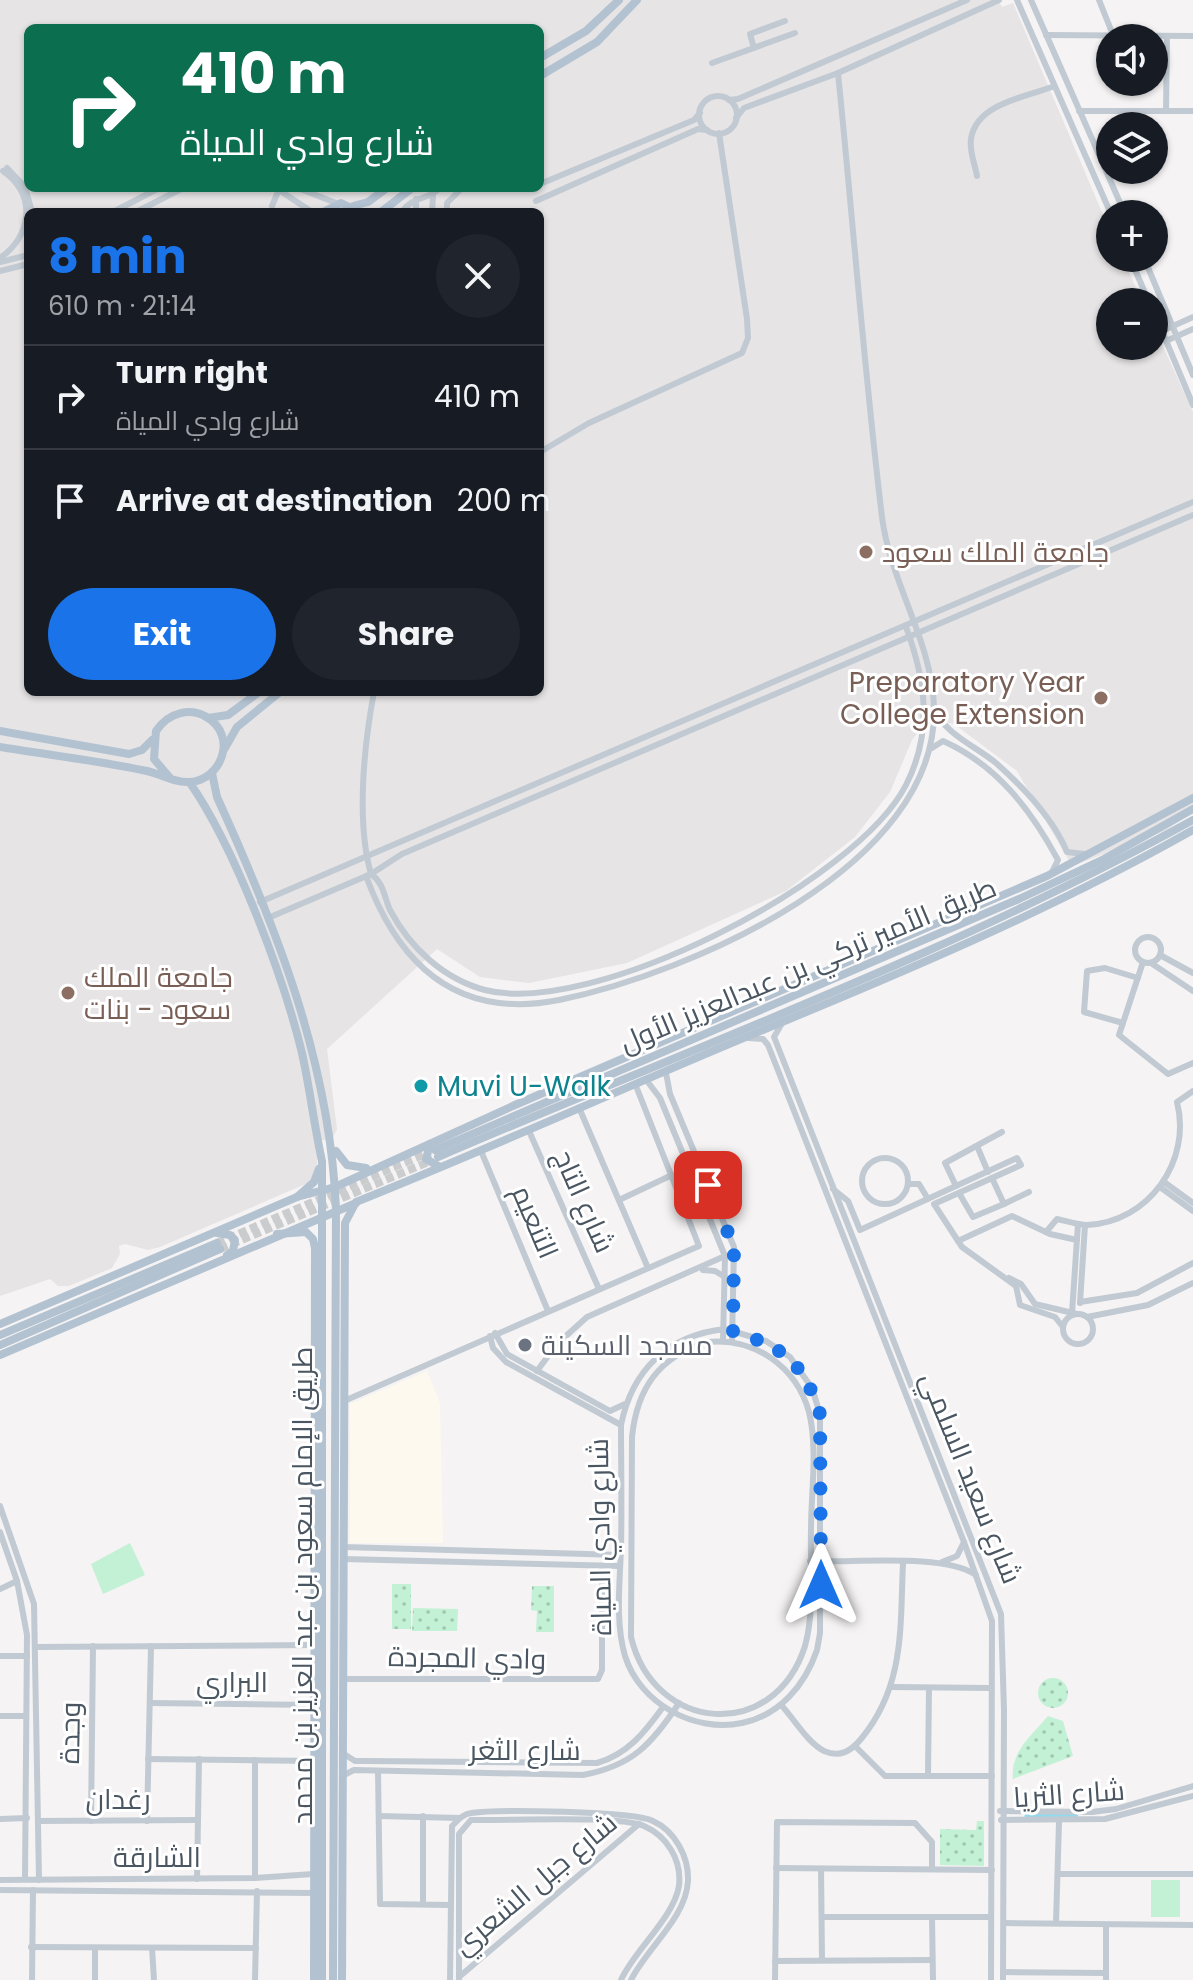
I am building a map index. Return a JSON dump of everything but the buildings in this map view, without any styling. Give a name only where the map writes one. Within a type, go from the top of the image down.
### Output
[{"type":"main road","points":[[544,56],[595,25],[619,0]]},
{"type":"main road","points":[[544,74],[597,42],[637,0]]},
{"type":"main road","points":[[359,208],[382,192]]},
{"type":"main road","points":[[386,208],[407,192]]},
{"type":"main road","points":[[329,208],[336,203],[354,208]]},
{"type":"main road","points":[[208,718],[228,715],[254,696]]},
{"type":"main road","points":[[0,747],[151,771],[190,783],[212,773],[237,727],[275,696]]},
{"type":"main road","points":[[0,731],[129,754],[142,750],[152,740],[161,723],[171,715],[190,711],[208,718],[219,731],[223,752]]},
{"type":"main road","points":[[152,740],[154,759],[171,779]]},
{"type":"main road","name":"طريق الإمام سعود بن عبد العزيز بن محمد","points":[[212,773],[217,797],[288,966],[313,1045],[332,1139],[336,1209],[333,1980]]},
{"type":"main road","name":"طريق الإمام سعود بن عبد العزيز بن محمد","points":[[190,783],[214,825],[276,970],[301,1049],[322,1161],[322,1980]]},
{"type":"main road","points":[[0,1324],[297,1197],[335,1187],[374,1167],[1047,876],[1193,798]]},
{"type":"main road","name":"طريق الأمير تركي بن عبدالعزيز الأول","points":[[1193,809],[1104,859],[436,1154],[767,1019],[1038,901],[1193,820]]},
{"type":"main road","points":[[0,1355],[277,1234],[580,1110],[908,969],[1091,886],[1193,830]]},
{"type":"main road","points":[[775,1005],[889,944]]},
{"type":"main road","points":[[767,1019],[908,969]]},
{"type":"main road","points":[[314,1113],[326,1109]]},
{"type":"main road","points":[[332,1139],[337,1156],[347,1165],[361,1169],[374,1167]]},
{"type":"main road","points":[[437,1140],[426,1148],[426,1159],[432,1166],[445,1165]]},
{"type":"main road","points":[[297,1197],[314,1182],[322,1161]]},
{"type":"main road","points":[[335,1853],[344,1775],[345,1229],[347,1214],[356,1202]]},
{"type":"main road","points":[[277,1234],[306,1232],[313,1239],[315,1248],[312,1645],[314,1980]]},
{"type":"main road","points":[[212,1234],[223,1233],[235,1240],[233,1251],[220,1261]]},
{"type":"main road","points":[[0,1335],[218,1246],[0,1345]]},
{"type":"main road","points":[[314,1310],[324,1263]]},
{"type":"main road","points":[[336,1297],[344,1383]]},
{"type":"main road","points":[[314,1705],[324,1605]]},
{"type":"main road","points":[[342,1980],[343,1788]]},
{"type":"main road","points":[[315,1793],[324,1850]]},
{"type":"street","points":[[729,100],[967,0]]},
{"type":"street","points":[[536,201],[698,129],[719,133],[731,128],[744,108],[838,73],[999,0]]},
{"type":"street","points":[[1017,0],[1052,87],[1104,200]]},
{"type":"street","points":[[1031,0],[1119,200]]},
{"type":"street","points":[[1099,0],[1109,24]]},
{"type":"street","points":[[754,48],[750,34],[785,21]]},
{"type":"street","points":[[712,63],[795,33]]},
{"type":"street","points":[[1046,35],[1096,35]]},
{"type":"street","points":[[1168,36],[1193,36]]},
{"type":"street","points":[[838,73],[886,544],[934,704],[943,723],[1009,775],[1047,819],[1069,854],[1092,853]]},
{"type":"street","points":[[977,176],[971,139],[979,119],[990,110],[1052,87]]},
{"type":"street","points":[[544,182],[694,120],[710,98],[721,96],[729,100],[735,107],[736,118]]},
{"type":"street","points":[[1166,96],[1166,111]]},
{"type":"street","points":[[1079,111],[1193,111]]},
{"type":"street","points":[[700,113],[707,130]]},
{"type":"street","points":[[544,450],[589,423],[742,353],[748,338],[747,319],[719,133]]},
{"type":"street","points":[[24,186],[5,167],[3,171],[23,194],[26,208]]},
{"type":"street","points":[[121,208],[151,192]]},
{"type":"street","points":[[144,208],[175,192]]},
{"type":"street","points":[[272,206],[277,192]]},
{"type":"street","points":[[283,192],[307,208]]},
{"type":"street","points":[[308,192],[336,203]]},
{"type":"street","points":[[406,208],[416,199],[436,192]]},
{"type":"street","points":[[447,208],[447,203],[457,192]]},
{"type":"street","points":[[432,208],[433,195]]},
{"type":"street","points":[[416,199],[416,208]]},
{"type":"street","points":[[300,208],[302,204]]},
{"type":"street","points":[[0,260],[22,237],[24,228]]},
{"type":"street","points":[[0,260],[24,256]]},
{"type":"street","points":[[0,271],[24,265]]},
{"type":"street","points":[[1150,272],[1193,375]]},
{"type":"street","points":[[1168,328],[1193,317]]},
{"type":"street","points":[[1168,340],[1193,329]]},
{"type":"street","points":[[1168,346],[1193,405]]},
{"type":"street","points":[[260,902],[909,626],[1191,502],[1193,514],[1056,571],[914,637],[402,854],[366,876],[376,902],[403,950],[427,972],[460,992],[486,1000],[525,1004],[559,1000],[641,977],[744,933],[828,882],[902,812],[932,747],[943,741],[968,753]]},
{"type":"street","points":[[1051,561],[1056,571]]},
{"type":"street","points":[[373,696],[364,769],[366,857],[371,874],[380,883],[389,908],[410,941],[440,968],[475,987],[517,994],[537,993],[639,968],[746,919],[806,884],[858,842],[892,806],[907,783],[924,728],[922,675],[914,637]]},
{"type":"street","points":[[929,755],[934,704]]},
{"type":"street","points":[[966,740],[948,732],[944,736],[1008,787],[1056,850],[1060,849],[1047,819]]},
{"type":"street","points":[[569,770],[574,781]]},
{"type":"street","points":[[1047,876],[1058,864],[1049,841]]},
{"type":"street","points":[[268,918],[371,874]]},
{"type":"street","points":[[1160,955],[1161,946],[1156,939],[1144,937],[1137,943],[1135,951],[1147,962],[1193,991]]},
{"type":"street","points":[[1160,955],[1147,962],[1138,978],[1119,1035],[1168,1074],[1193,1063]]},
{"type":"street","points":[[1160,955],[1193,973]]},
{"type":"street","points":[[639,968],[641,977]]},
{"type":"street","points":[[1123,1023],[1084,1012],[1087,971],[1105,968],[1138,978]]},
{"type":"street","points":[[778,1047],[775,1032],[786,1020]]},
{"type":"street","name":"شارع سعيد السلمي","points":[[743,1039],[763,1039],[770,1050],[964,1542],[992,1621],[991,1980]]},
{"type":"street","points":[[770,1050],[772,1041],[778,1047]]},
{"type":"street","name":"شارع سعيد السلمي","points":[[778,1047],[1001,1614],[1003,1976]]},
{"type":"street","points":[[666,1073],[670,1094],[734,1247],[732,1342]]},
{"type":"street","points":[[647,1081],[660,1098],[725,1256],[723,1341]]},
{"type":"street","points":[[344,1401],[699,1246],[636,1086]]},
{"type":"street","points":[[1046,1232],[1057,1219],[1081,1224],[1122,1217],[1141,1205],[1162,1185],[1180,1135],[1177,1102],[1193,1091]]},
{"type":"street","points":[[660,1098],[664,1093],[670,1094]]},
{"type":"street","points":[[580,1110],[648,1268]]},
{"type":"street","points":[[672,1125],[681,1121]]},
{"type":"street","name":"شارع التاج","points":[[529,1131],[599,1289]]},
{"type":"street","points":[[1002,1132],[945,1163],[973,1217],[1029,1192]]},
{"type":"street","points":[[977,1146],[1004,1204]]},
{"type":"street","name":"التنعيم","points":[[481,1151],[548,1311]]},
{"type":"street","points":[[891,1159],[903,1167],[908,1184],[898,1201],[883,1204],[865,1193],[862,1178],[869,1164],[891,1159]]},
{"type":"street","points":[[832,1188],[848,1201],[860,1230],[931,1202],[1019,1161]]},
{"type":"street","points":[[619,1200],[672,1175]]},
{"type":"street","points":[[908,1184],[919,1184],[958,1241],[991,1269],[1016,1286],[1020,1305],[1055,1317],[1067,1339],[1083,1343],[1093,1329],[1079,1315],[1035,1304],[1018,1281],[991,1269]]},
{"type":"street","points":[[699,1189],[708,1185]]},
{"type":"street","points":[[1162,1185],[1193,1203]]},
{"type":"street","points":[[1162,1185],[1193,1211]]},
{"type":"street","points":[[703,1200],[713,1197]]},
{"type":"street","points":[[958,1241],[1012,1216],[1046,1232],[1077,1240]]},
{"type":"street","points":[[1079,1315],[1077,1240],[1081,1224]]},
{"type":"street","points":[[1079,1315],[1081,1224]]},
{"type":"street","points":[[537,1371],[557,1344],[587,1317],[725,1256]]},
{"type":"street","points":[[1080,1302],[1137,1293],[1193,1263]]},
{"type":"street","points":[[696,1271],[709,1269],[725,1277]]},
{"type":"street","points":[[1063,1327],[1068,1318],[1148,1305],[1193,1283]]},
{"type":"street","points":[[725,1307],[734,1308]]},
{"type":"street","points":[[725,1329],[766,1341],[790,1357],[812,1388],[822,1428],[817,1650],[782,1706],[823,1750],[840,1754],[855,1746],[892,1687],[898,1656],[903,1563]]},
{"type":"street","name":"شارع وادي المياة","points":[[725,1329],[691,1337],[660,1353],[645,1368],[625,1404],[621,1425],[620,1630],[626,1660],[637,1680],[673,1713],[700,1723],[725,1725],[743,1723],[782,1706]]},
{"type":"street","points":[[492,1335],[503,1351],[610,1411],[625,1404]]},
{"type":"street","points":[[492,1335],[493,1348],[506,1362],[621,1425]]},
{"type":"street","name":"شارع وادي المياة","points":[[723,1341],[759,1350],[776,1361],[792,1378],[809,1414],[809,1634],[800,1662],[782,1689],[762,1704],[741,1713],[699,1712],[669,1697],[647,1675],[631,1637],[634,1418],[643,1389],[667,1361],[694,1346],[723,1341]]},
{"type":"street","points":[[0,1506],[34,1604],[39,1880]]},
{"type":"street","points":[[0,1532],[17,1581],[27,1635],[25,1879]]},
{"type":"street","points":[[939,1563],[953,1559],[964,1542]]},
{"type":"street","points":[[343,1547],[620,1555]]},
{"type":"street","points":[[362,1548],[362,1559]]},
{"type":"street","points":[[471,1550],[471,1563]]},
{"type":"street","points":[[598,1553],[600,1565]]},
{"type":"street","points":[[344,1559],[620,1566]]},
{"type":"street","points":[[810,1561],[939,1563],[963,1567],[976,1575]]},
{"type":"street","name":"وادي المجردة","points":[[345,1679],[589,1682],[598,1679],[602,1670],[600,1565]]},
{"type":"street","points":[[0,1589],[17,1581]]},
{"type":"street","points":[[37,1647],[312,1645]]},
{"type":"street","name":"وجدة","points":[[91,1821],[93,1646]]},
{"type":"street","points":[[147,1821],[151,1646]]},
{"type":"street","points":[[0,1656],[27,1656]]},
{"type":"street","points":[[892,1687],[990,1688]]},
{"type":"street","points":[[928,1775],[929,1688]]},
{"type":"street","name":"شارع الثغر","points":[[344,1754],[355,1761],[597,1763],[613,1758],[635,1743],[669,1697]]},
{"type":"street","name":"البراري","points":[[150,1703],[314,1705]]},
{"type":"street","name":"شارع الثغر","points":[[344,1775],[354,1770],[583,1775],[624,1764],[658,1731],[679,1703]]},
{"type":"street","points":[[0,1716],[26,1716]]},
{"type":"street","points":[[650,1725],[658,1731]]},
{"type":"street","points":[[855,1746],[885,1776],[992,1776]]},
{"type":"street","points":[[148,1759],[315,1761]]},
{"type":"street","points":[[197,1879],[199,1759]]},
{"type":"street","points":[[255,1760],[255,1878]]},
{"type":"street","points":[[383,1761],[379,1816],[380,1904],[450,1905]]},
{"type":"street","name":"شارع الثريا","points":[[993,1811],[1111,1810],[1193,1786]]},
{"type":"street","name":"شارع الثريا","points":[[993,1820],[1059,1822],[1105,1819],[1193,1796]]},
{"type":"street","points":[[450,1980],[450,1840],[452,1826],[469,1813],[633,1814],[653,1820],[676,1841],[688,1870],[686,1895],[631,1980]]},
{"type":"street","points":[[379,1816],[459,1818]]},
{"type":"street","points":[[423,1816],[423,1904]]},
{"type":"street","points":[[0,1819],[27,1818]]},
{"type":"street","name":"رغدان","points":[[38,1821],[197,1820]]},
{"type":"street","points":[[459,1978],[459,1834],[471,1820],[639,1824],[660,1836],[679,1867],[676,1895],[621,1980]]},
{"type":"street","points":[[775,1980],[777,1822],[915,1823],[932,1842],[932,1869]]},
{"type":"street","points":[[1056,1923],[1059,1822]]},
{"type":"street","points":[[613,1823],[620,1828],[622,1839]]},
{"type":"street","name":"شارع جبل الشعري","points":[[459,1978],[639,1824]]},
{"type":"street","points":[[669,1847],[676,1841]]},
{"type":"street","points":[[26,1868],[38,1870]]},
{"type":"street","points":[[776,1868],[992,1870]]},
{"type":"street","points":[[821,1869],[822,1960]]},
{"type":"street","name":"الشارقة","points":[[0,1880],[255,1878],[313,1874]]},
{"type":"street","points":[[1058,1874],[1193,1874]]},
{"type":"street","points":[[303,1877],[310,1884],[303,1891]]},
{"type":"street","points":[[84,1880],[84,1891]]},
{"type":"street","name":"الشارقة","points":[[0,1890],[313,1893]]},
{"type":"street","points":[[32,1980],[33,1890]]},
{"type":"street","points":[[255,1980],[257,1891]]},
{"type":"street","points":[[822,1917],[991,1917]]},
{"type":"street","points":[[932,1917],[933,1980]]},
{"type":"street","points":[[1004,1923],[1193,1925]]},
{"type":"street","points":[[1003,1976],[1106,1976],[1106,1925]]},
{"type":"street","points":[[31,1947],[256,1948]]},
{"type":"street","points":[[152,1948],[154,1980]]},
{"type":"street","points":[[95,1949],[95,1980]]},
{"type":"street","points":[[775,1961],[932,1960]]},
{"type":"shaded area","name":"جامعة الملك سعود","points":[[0,0],[998,0],[1002,7],[1013,3],[1097,200],[1096,272],[1129,272],[1136,288],[1096,288],[1096,360],[1168,360],[1168,358],[1193,412],[1193,812],[1165,831],[1072,866],[1017,771],[954,724],[929,719],[912,740],[890,792],[855,837],[786,891],[627,963],[529,983],[480,977],[437,949],[327,1049],[337,1129],[332,1139],[318,1141],[317,1170],[308,1183],[160,1247],[148,1250],[125,1244],[119,1246],[120,1254],[112,1268],[69,1286],[58,1286],[50,1279],[0,1296]]},
{"type":"shaded area","points":[[427,1371],[440,1403],[443,1543],[350,1543],[350,1404]]},
{"type":"green space","points":[[130,1543],[145,1575],[103,1594],[91,1564]]},
{"type":"green space","points":[[392,1584],[411,1584],[411,1629],[392,1629]]},
{"type":"green space","points":[[532,1586],[554,1586],[554,1632],[536,1632],[537,1611],[531,1610]]},
{"type":"green space","points":[[413,1608],[458,1609],[457,1631],[412,1631]]},
{"type":"green space","points":[[1053,1678],[1064,1682],[1068,1693],[1064,1704],[1053,1708],[1042,1704],[1038,1693],[1042,1682]]},
{"type":"green space","points":[[1048,1716],[1063,1721],[1073,1756],[1013,1779],[1019,1752]]},
{"type":"green space","points":[[977,1821],[984,1821],[984,1866],[940,1865],[940,1829],[976,1830]]},
{"type":"green space","points":[[1151,1880],[1180,1880],[1180,1917],[1151,1917]]},
{"type":"waterway","points":[[1029,1816],[1074,1814]]},
{"type":"tunnel","points":[[217,1243],[430,1152]]},
{"type":"tunnel","points":[[220,1249],[433,1160]]},
{"type":"place","name":"جامعة الملك سعود","points":[[866,552]]},
{"type":"place","name":"Preparatory Year College Extension","points":[[1101,698]]},
{"type":"place","name":"جامعة الملك سعود - بنات","points":[[68,993]]},
{"type":"place","name":"Muvi U-Walk","points":[[421,1086]]},
{"type":"place","name":"مسجد السكينة","points":[[525,1345]]},
{"type":"route","points":[[708,1185],[734,1247],[733,1331],[766,1341],[790,1357],[812,1388],[820,1414],[821,1585]]}]
